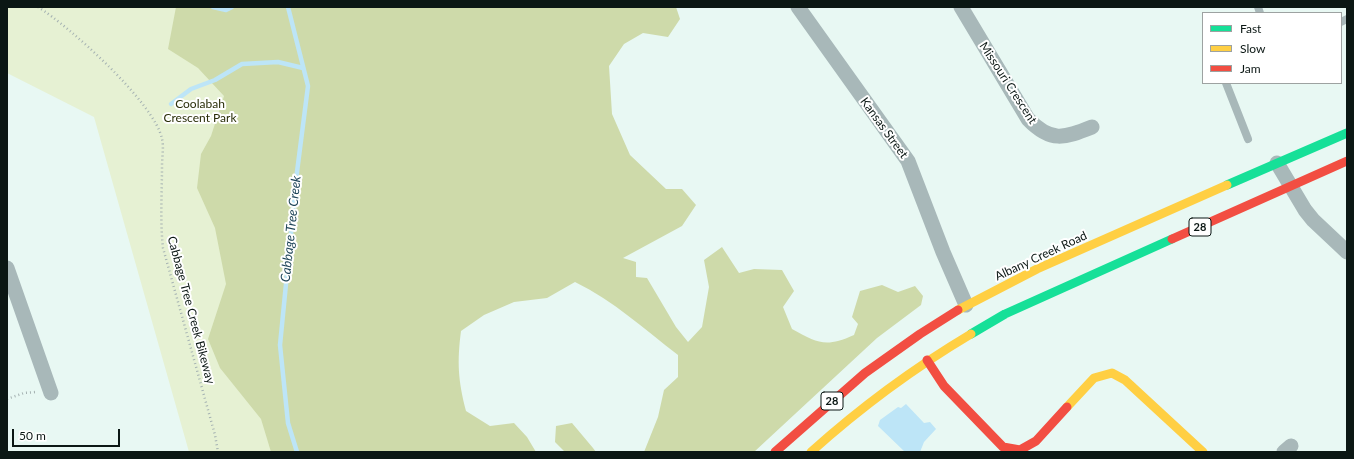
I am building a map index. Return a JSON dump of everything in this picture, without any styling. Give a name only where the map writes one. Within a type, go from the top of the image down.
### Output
[{"type":"main road","name":"Albany Creek Road","points":[[775,452],[865,374],[920,334],[966,305],[1037,269],[1347,133]]},
{"type":"main road","name":"28","points":[[811,452],[868,402],[927,360],[974,331],[1029,302],[1347,161]]},
{"type":"main road","points":[[927,360],[944,386],[1003,447],[1020,451],[1036,441],[1094,378],[1112,373],[1125,380],[1203,452]]},
{"type":"street","name":"Kansas Street","points":[[798,7],[908,161],[943,252],[966,305]]},
{"type":"street","name":"Missouri Crescent","points":[[961,7],[1028,118],[1039,130],[1051,136],[1061,137],[1071,136],[1092,127]]},
{"type":"street","points":[[1277,163],[1290,187],[1313,220],[1347,252]]},
{"type":"street","points":[[7,268],[51,393]]},
{"type":"lane","points":[[1226,84],[1248,139]]},
{"type":"path","name":"Cabbage Tree Creek Bikeway","points":[[38,7],[85,45],[134,93],[156,123],[162,139],[161,226],[163,248],[215,436],[218,452]]},
{"type":"path","points":[[7,399],[24,393],[51,393]]},
{"type":"green space","name":"Coolabah Crescent Park","points":[[7,7],[232,7],[297,452],[189,452],[94,117],[7,73]]},
{"type":"green space","points":[[176,7],[676,7],[680,19],[668,37],[643,33],[624,44],[609,66],[612,114],[630,155],[666,189],[682,189],[696,205],[682,226],[623,258],[636,262],[636,277],[647,278],[676,327],[688,342],[702,327],[709,287],[704,260],[722,247],[739,273],[754,269],[782,270],[794,291],[783,307],[792,329],[815,340],[828,343],[836,342],[854,335],[858,324],[852,317],[860,291],[882,285],[898,292],[915,286],[923,296],[921,305],[877,338],[754,452],[644,452],[658,417],[664,390],[678,377],[678,355],[616,307],[575,282],[547,298],[514,302],[484,315],[461,331],[459,371],[461,390],[466,411],[490,426],[514,423],[527,437],[536,452],[271,452],[261,419],[220,368],[208,339],[226,284],[215,228],[197,188],[201,154],[211,136],[224,96],[198,68],[168,49]]},
{"type":"green space","points":[[572,423],[596,452],[565,452],[555,442],[556,426]]},
{"type":"water","points":[[906,404],[924,423],[930,422],[936,429],[924,442],[920,452],[905,452],[878,426],[880,420],[898,407],[901,408]]},
{"type":"waterway","name":"Cabbage Tree Creek","points":[[213,7],[226,10],[232,7]]},
{"type":"waterway","name":"Cabbage Tree Creek","points":[[288,7],[308,86],[297,172],[280,345],[288,423],[297,452]]},
{"type":"waterway","points":[[171,104],[191,89],[215,80],[242,64],[278,62],[303,68]]},
{"type":"traffic: fast","points":[[1227,185],[1347,133]]},
{"type":"traffic: fast","points":[[971,334],[1005,314],[1172,239]]},
{"type":"traffic: slow","points":[[958,310],[1037,269],[1227,185]]},
{"type":"traffic: slow","points":[[811,452],[849,419],[888,389],[929,360],[971,334]]},
{"type":"traffic: slow","points":[[1067,407],[1094,378],[1112,373],[1125,380],[1203,452]]},
{"type":"traffic: jam","points":[[1172,239],[1347,161]]},
{"type":"traffic: jam","points":[[775,452],[865,373],[920,334],[958,310]]},
{"type":"traffic: jam","points":[[927,360],[944,386],[1003,447],[1020,450],[1036,441],[1067,407]]}]
